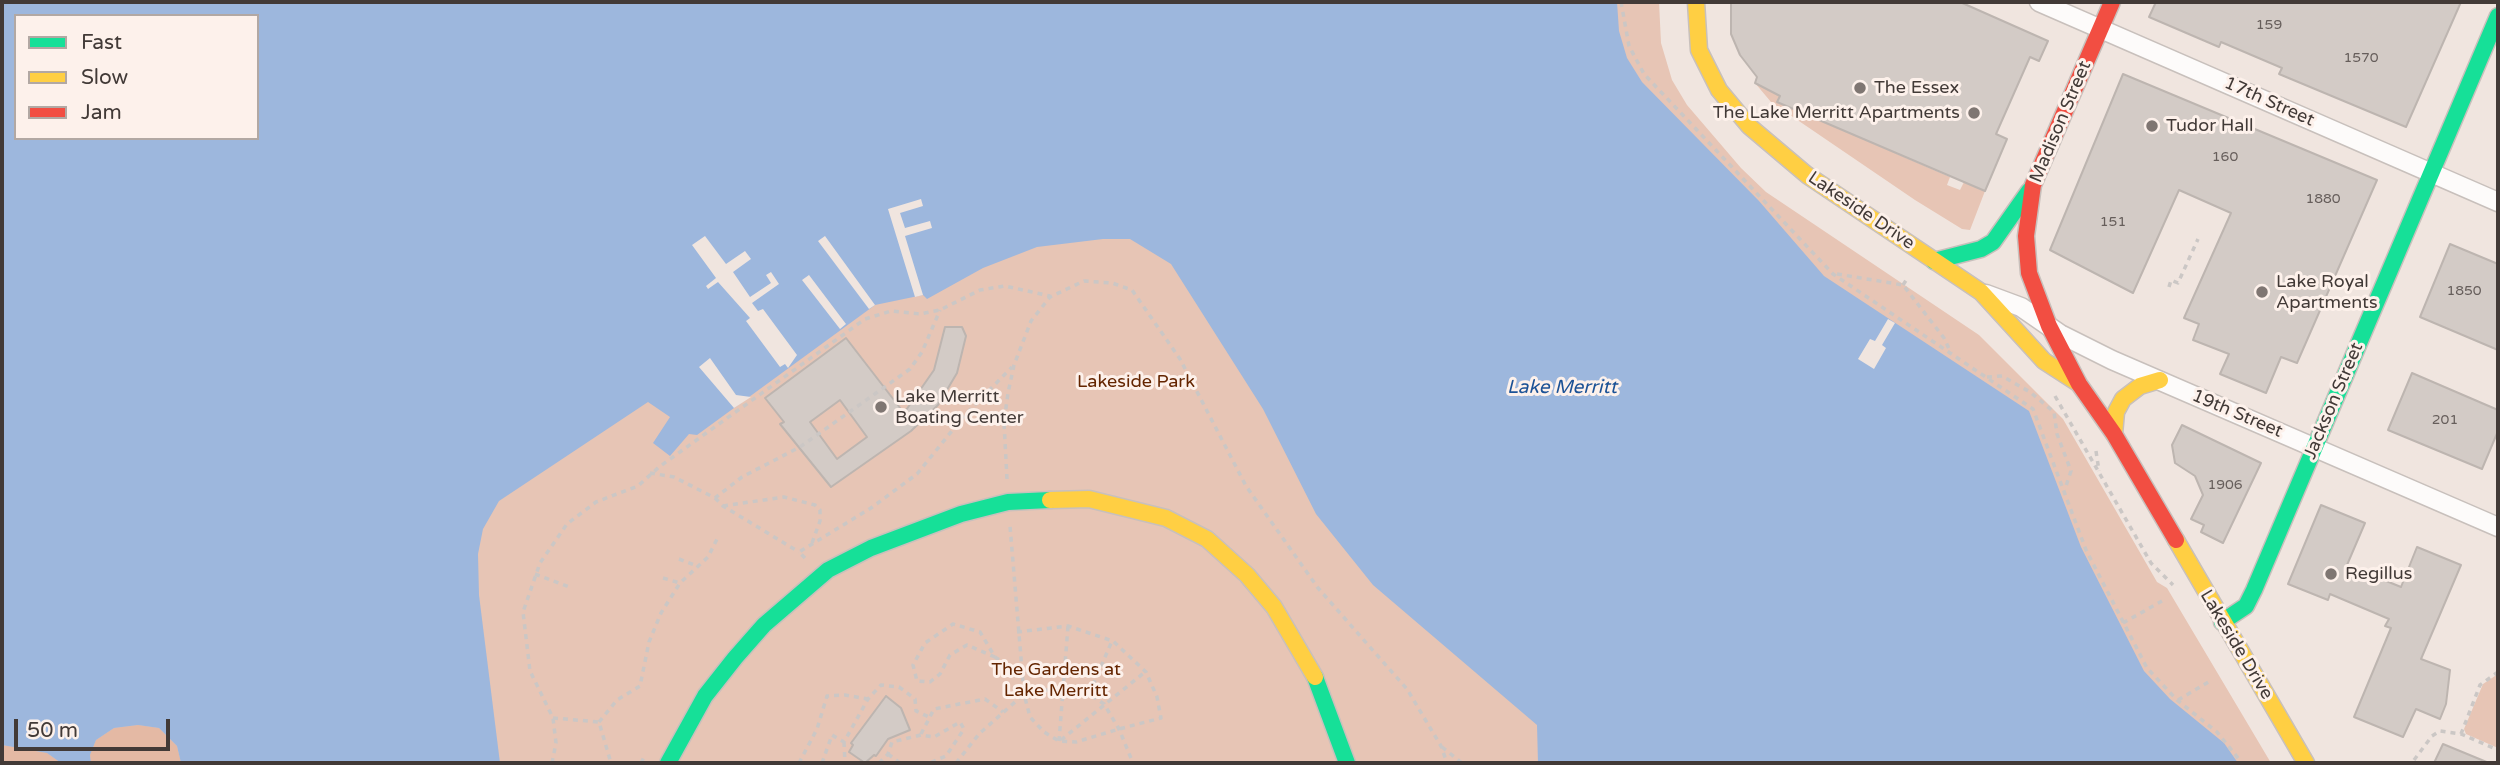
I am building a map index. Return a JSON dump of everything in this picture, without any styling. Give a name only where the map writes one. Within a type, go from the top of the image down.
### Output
[{"type":"street","name":"Lakeside Drive","points":[[1696,2],[1699,50],[1713,81],[1732,108],[1769,144],[1807,175],[1981,292],[2044,361],[2079,384]]},
{"type":"street","name":"17th Street","points":[[2039,2],[2498,202]]},
{"type":"street","name":"Madison Street","points":[[2049,326],[2029,273],[2026,236],[2033,184],[2112,2]]},
{"type":"street","name":"Jackson Street","points":[[2222,622],[2246,606],[2498,16]]},
{"type":"street","points":[[1934,261],[1981,249],[1993,242],[2033,184]]},
{"type":"street","name":"19th Street","points":[[1981,292],[2021,307],[2084,347],[2498,527]]},
{"type":"street","name":"Lakeside Drive","points":[[2049,326],[2079,384],[2114,434],[2306,763]]},
{"type":"street","points":[[2114,434],[2113,425],[2123,399],[2140,386],[2160,380]]},
{"type":"street","points":[[668,763],[705,696],[734,658],[801,590],[828,570],[871,548],[961,514],[1008,502],[1089,499],[1167,518],[1207,539],[1247,575],[1274,607],[1314,673],[1346,763]]},
{"type":"path","points":[[1621,2],[1629,46],[1644,74],[1833,274],[2033,410],[2087,551],[2147,668],[2177,700],[2217,732],[2242,763]]},
{"type":"path","points":[[2169,287],[2171,280],[2178,283],[2198,239]]},
{"type":"path","points":[[1833,274],[1903,285],[1944,338],[1952,355]]},
{"type":"path","points":[[1903,285],[1907,279]]},
{"type":"path","points":[[1007,482],[1004,422],[1014,365],[1031,321],[1050,296],[1084,281],[1112,283],[1132,290],[1180,359],[1219,438],[1280,536],[1318,588],[1407,689],[1441,746],[1447,763]]},
{"type":"path","points":[[552,763],[556,743],[553,718],[530,671],[523,612],[535,574],[546,551],[567,524],[596,502],[638,486],[650,473],[865,319],[891,311],[920,314],[940,310],[980,290],[1005,286],[1050,296]]},
{"type":"path","points":[[715,498],[742,477],[800,447],[910,369],[922,352],[940,310]]},
{"type":"path","points":[[799,552],[871,508],[917,474],[940,449],[964,416],[1014,365]]},
{"type":"path","points":[[1987,377],[2002,376],[2030,392],[2054,412],[2057,434],[2071,471],[2064,491]]},
{"type":"path","name":"Lakeside Drive","points":[[2061,407],[2151,563],[2178,592]]},
{"type":"path","points":[[650,473],[674,477],[715,498],[723,506],[799,552],[806,559]]},
{"type":"path","points":[[723,506],[784,497],[815,505],[820,510],[820,521],[811,545]]},
{"type":"path","points":[[1009,524],[1017,632],[1021,676],[1030,717],[1044,732],[1059,741],[1076,742],[1161,718],[1157,697],[1146,672],[1113,640],[1068,626],[1017,632]]},
{"type":"path","points":[[599,722],[617,700],[640,686],[653,628],[680,583],[712,553],[718,537]]},
{"type":"path","points":[[680,559],[697,566]]},
{"type":"path","points":[[535,574],[572,588]]},
{"type":"path","points":[[663,578],[680,583]]},
{"type":"path","points":[[2123,622],[2162,601]]},
{"type":"path","points":[[995,657],[980,632],[953,624],[925,643],[913,665],[917,681],[930,682],[940,674],[950,655],[967,645],[995,657],[1021,676]]},
{"type":"path","points":[[1059,741],[1068,626]]},
{"type":"path","points":[[1089,694],[1113,640]]},
{"type":"path","points":[[1059,741],[1146,672]]},
{"type":"path","points":[[2461,734],[2480,685],[2498,672]]},
{"type":"path","points":[[2177,700],[2210,681]]},
{"type":"path","points":[[845,763],[845,742],[868,699],[881,685],[900,687],[915,699],[916,711],[929,717]]},
{"type":"path","points":[[956,763],[979,734],[1024,694],[1064,687],[1089,694],[1104,704],[1119,729],[1133,763]]},
{"type":"path","points":[[799,763],[817,729],[827,696],[845,695],[868,699]]},
{"type":"path","points":[[921,735],[933,709],[985,699],[1003,712]]},
{"type":"path","points":[[553,718],[599,722]]},
{"type":"path","points":[[599,722],[611,763]]},
{"type":"path","points":[[879,763],[888,754],[892,742],[921,735],[934,737],[960,722],[964,729],[954,739],[946,756],[930,763]]},
{"type":"path","points":[[2414,760],[2432,736],[2440,731],[2461,734],[2498,750]]},
{"type":"path","points":[[822,763],[832,735],[845,742]]},
{"type":"path","points":[[1441,746],[1462,763]]},
{"type":"path","points":[[888,754],[900,763]]},
{"type":"green space","name":"Lake Merritt","points":[[2,2],[1659,2],[1661,43],[1672,80],[1687,105],[1741,168],[1766,192],[1979,335],[2063,419],[2157,582],[2167,588],[2271,763],[2,763]]},
{"type":"green space","points":[[1755,83],[1780,96],[1778,102],[1950,177],[1947,185],[1960,190],[1964,182],[1985,191],[1970,230],[1962,229],[1915,200],[1771,102]]},
{"type":"green space","points":[[2498,674],[2498,748],[2466,734],[2464,729],[2483,684]]},
{"type":"shaded area","points":[[138,725],[159,728],[177,746],[181,763],[91,763],[90,755],[96,740],[114,728]]},
{"type":"shaded area","points":[[2,745],[47,753],[61,763],[2,763]]},
{"type":"water","name":"Lake Merritt","points":[[2,2],[1617,2],[1619,31],[1627,58],[1642,82],[1759,201],[1824,276],[2029,411],[2081,547],[2144,671],[2170,699],[2224,743],[2238,763],[1538,763],[1537,725],[1373,585],[1316,514],[1263,409],[1171,264],[1130,239],[1103,239],[1037,247],[983,268],[927,299],[923,295],[875,305],[697,435],[689,434],[670,456],[653,443],[670,417],[648,402],[499,501],[483,529],[478,554],[479,595],[500,763],[181,763],[177,746],[159,728],[138,725],[114,728],[96,740],[90,755],[91,763],[61,763],[47,753],[2,745]]},
{"type":"pier","points":[[921,199],[923,206],[900,213],[905,228],[930,221],[932,228],[905,236],[923,295],[915,297],[888,209]]},
{"type":"pier","points":[[705,236],[726,264],[745,251],[751,259],[733,272],[750,297],[771,283],[766,275],[771,272],[779,284],[752,303],[758,311],[763,309],[797,355],[788,368],[785,364],[780,367],[746,321],[750,318],[718,282],[708,289],[706,286],[716,278],[692,245]]},
{"type":"pier","points":[[825,236],[875,305],[869,309],[818,241]]},
{"type":"pier","points":[[809,275],[846,324],[840,329],[802,280]]},
{"type":"pier","points":[[1888,319],[1895,323],[1882,345],[1886,348],[1874,369],[1858,359],[1870,339],[1875,341]]},
{"type":"pier","points":[[710,358],[736,395],[751,397],[734,408],[699,367]]},
{"type":"building","name":"The Essex","points":[[1731,2],[1960,2],[2048,41],[2039,61],[2030,57],[1996,134],[2007,139],[1985,191],[1777,102],[1780,96],[1755,83],[1757,77],[1740,55],[1731,34]]},
{"type":"building","points":[[2156,2],[2461,2],[2406,127],[2279,74],[2282,68],[2221,42],[2219,47],[2149,17]]},
{"type":"building","points":[[2123,74],[2377,180],[2297,363],[2281,357],[2266,393],[2220,374],[2229,354],[2193,340],[2199,324],[2184,318],[2231,213],[2179,190],[2133,293],[2050,250]]},
{"type":"building","points":[[2450,244],[2498,264],[2498,350],[2420,317]]},
{"type":"building","points":[[945,327],[962,327],[966,336],[957,373],[938,405],[911,431],[831,487],[780,424],[784,422],[765,398],[846,338],[904,413],[934,370]],"holes":[[[840,400],[867,437],[837,459],[810,422]]]},
{"type":"building","points":[[2412,373],[2498,410],[2498,431],[2482,469],[2388,430]]},
{"type":"building","points":[[2182,425],[2261,463],[2223,543],[2201,532],[2204,525],[2191,519],[2203,495],[2195,476],[2175,463],[2172,445]]},
{"type":"building","name":"Regillus","points":[[2321,505],[2365,523],[2347,565],[2401,587],[2417,547],[2461,565],[2421,659],[2450,670],[2446,704],[2440,719],[2416,709],[2403,737],[2354,717],[2391,628],[2385,626],[2389,619],[2330,594],[2328,600],[2288,584]]},
{"type":"building","points":[[886,696],[901,708],[910,730],[888,739],[876,756],[865,763],[849,752],[853,745],[851,743]]},
{"type":"building","points":[[2443,744],[2489,763],[2434,763]]},
{"type":"traffic: fast","points":[[2222,622],[2246,606],[2254,590],[2498,16]]},
{"type":"traffic: fast","points":[[1934,261],[1981,249],[1993,242],[2029,191]]},
{"type":"traffic: fast","points":[[668,763],[705,696],[735,658],[764,625],[828,570],[871,548],[961,514],[1008,502],[1050,500]]},
{"type":"traffic: fast","points":[[1315,677],[1347,763]]},
{"type":"traffic: slow","points":[[1696,2],[1699,50],[1719,90],[1749,126],[1807,175],[1981,292],[2044,361],[2078,383]]},
{"type":"traffic: slow","points":[[2114,434],[2116,412],[2123,399],[2140,386],[2160,380]]},
{"type":"traffic: slow","points":[[1050,500],[1089,499],[1166,518],[1207,539],[1247,575],[1274,607],[1315,677]]},
{"type":"traffic: slow","points":[[2176,540],[2306,763]]},
{"type":"traffic: jam","points":[[2112,2],[2033,185],[2026,236],[2029,273],[2049,326],[2079,384],[2114,434],[2176,540]]},
{"type":"place","name":"The Essex","points":[[1860,88]]},
{"type":"place","name":"The Lake Merritt Apartments","points":[[1974,113]]},
{"type":"place","name":"Tudor Hall","points":[[2152,126]]},
{"type":"place","name":"Lake Royal Apartments","points":[[2262,292]]},
{"type":"place","name":"Lake Merritt Boating Center","points":[[881,407]]},
{"type":"place","name":"Regillus","points":[[2331,574]]},
{"type":"park label","name":"Lakeside Park","points":[[1136,382]]},
{"type":"park label","name":"The Gardens at Lake Merritt","points":[[1056,680]]}]
